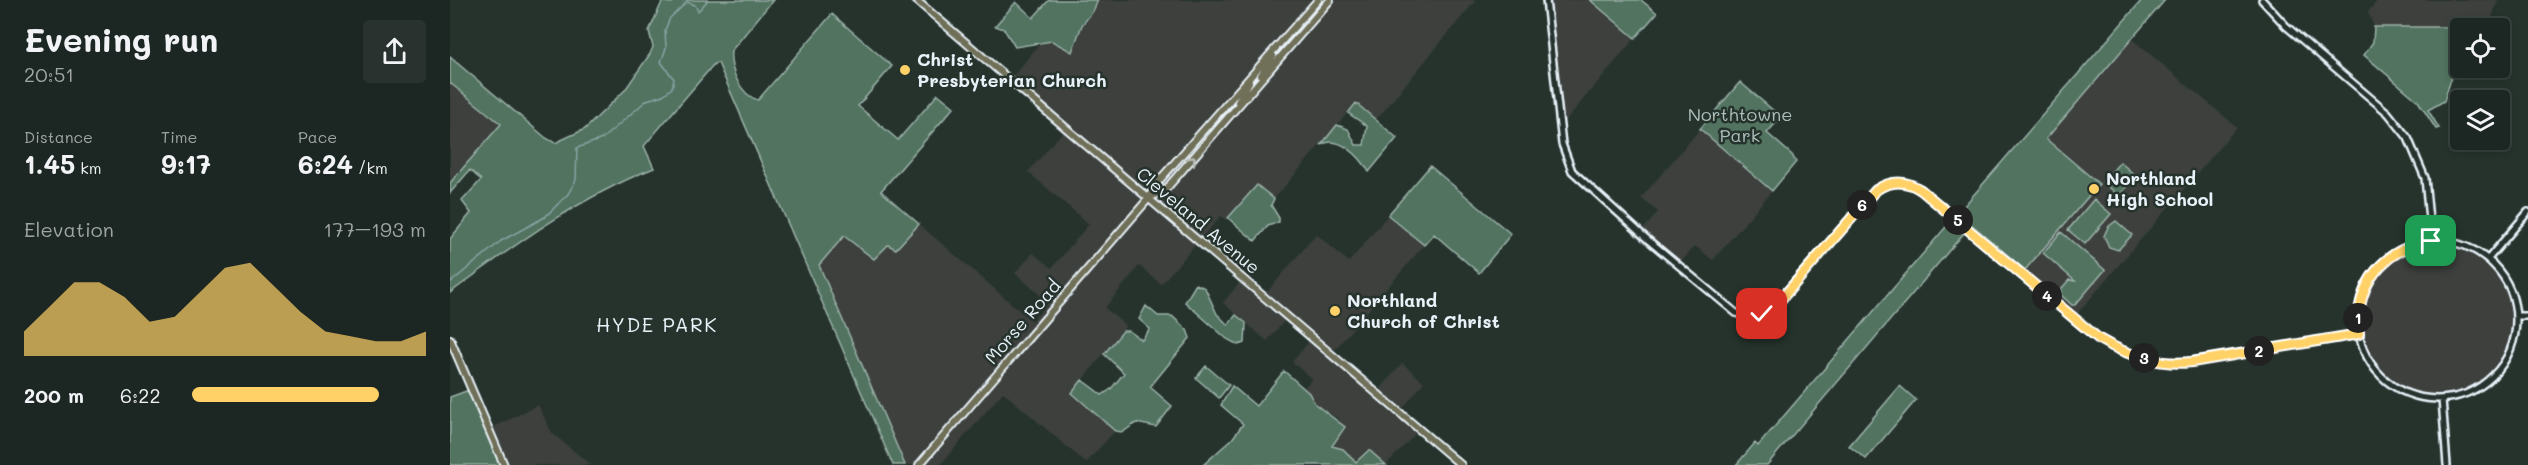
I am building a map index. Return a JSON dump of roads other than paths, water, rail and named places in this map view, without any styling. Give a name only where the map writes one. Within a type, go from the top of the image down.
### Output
[{"type":"main road","name":"Cleveland Avenue","points":[[916,0],[1461,465]]},
{"type":"main road","name":"Morse Road","points":[[919,465],[1149,198],[1157,183],[1318,0]]},
{"type":"main road","name":"Morse Road","points":[[1149,198],[1165,190],[1330,0]]},
{"type":"main road","points":[[1259,82],[1277,47]]},
{"type":"main road","points":[[1228,118],[1252,76]]},
{"type":"main road","points":[[450,339],[504,465]]},
{"type":"street","points":[[1546,0],[1562,144],[1572,171],[1656,247],[1736,313],[1752,316],[1771,309],[1876,190],[1889,183],[1904,182],[1921,190],[2092,334],[2130,354],[2168,362],[2187,362],[2359,334]]},
{"type":"street","points":[[2262,0],[2286,26],[2388,113],[2408,138],[2425,178],[2431,241]]},
{"type":"street","points":[[2488,259],[2528,212]]},
{"type":"street","points":[[2431,241],[2463,245],[2488,259],[2505,279],[2516,316],[2514,336],[2507,355],[2496,372],[2473,390],[2442,399],[2419,397],[2391,385],[2371,365],[2359,334],[2359,304],[2366,283],[2376,269],[2404,248],[2431,241]]},
{"type":"street","points":[[2516,316],[2528,316]]},
{"type":"street","points":[[2442,399],[2447,465]]},
{"type":"waterway","points":[[450,283],[501,241],[545,217],[568,194],[576,180],[577,148],[602,139],[647,100],[663,95],[672,88],[674,79],[661,62],[666,48],[665,30],[670,18],[687,2],[695,5],[698,11],[708,0]]},
{"type":"place","name":"Christ Presbyterian Church","points":[[905,70]]},
{"type":"place","name":"Northland High School","points":[[2094,189]]},
{"type":"place","name":"Northland Church of Christ","points":[[1335,311]]},
{"type":"district","name":"HYDE PARK","points":[[657,325]]},
{"type":"park label","name":"Northtowne Park","points":[[1740,125]]}]
